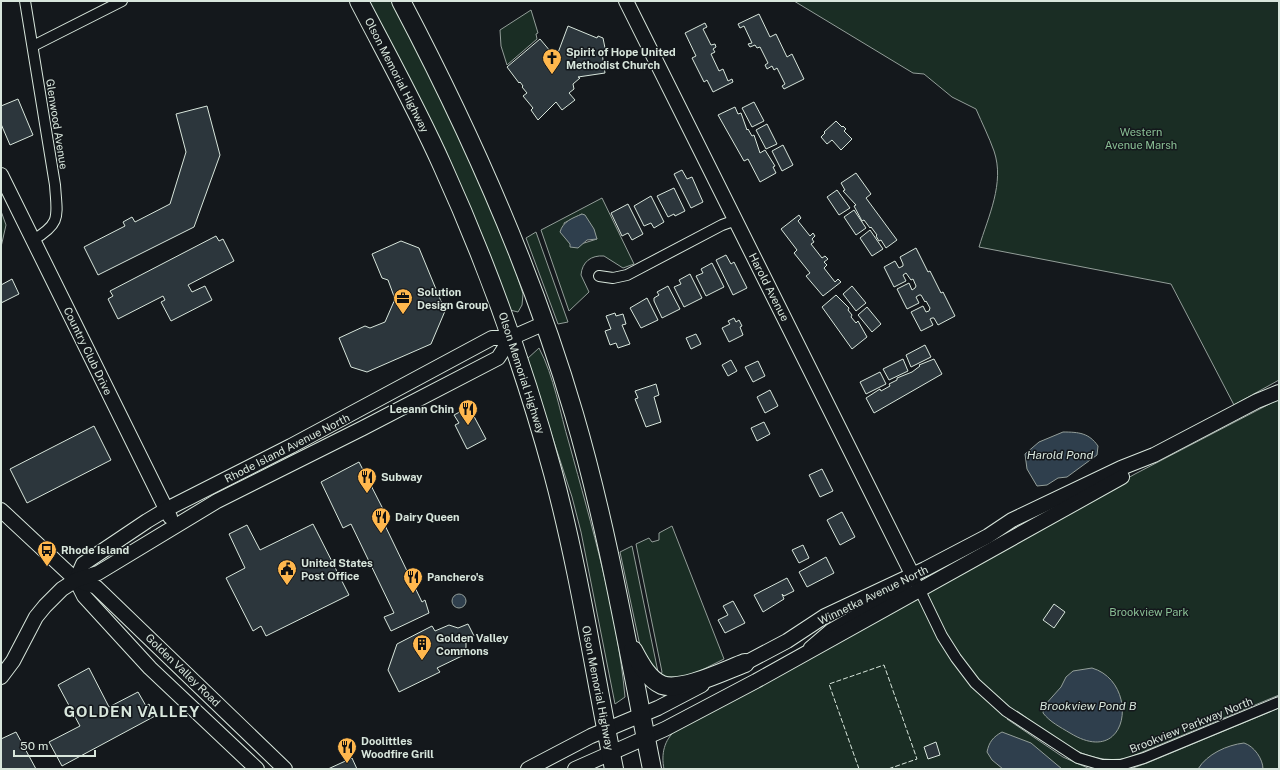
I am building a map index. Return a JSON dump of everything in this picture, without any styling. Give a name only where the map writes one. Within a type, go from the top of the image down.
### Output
[{"type":"highway","name":"Olson Memorial Highway","points":[[359,1],[410,98],[442,164],[471,231],[511,338],[550,461],[566,524],[612,760]]},
{"type":"highway","points":[[401,1],[452,101],[492,187],[545,323],[560,366],[588,462],[602,519],[652,769]]},
{"type":"highway","points":[[627,639],[646,671],[656,681],[669,686],[686,684],[745,663]]},
{"type":"street","name":"Glenwood Avenue","points":[[25,1],[55,185],[57,214],[52,227],[33,240]]},
{"type":"street","points":[[33,46],[122,1]]},
{"type":"street","name":"Harold Avenue","points":[[626,1],[912,574]]},
{"type":"street","name":"Country Club Drive","points":[[1,175],[175,526]]},
{"type":"street","points":[[599,276],[613,278],[627,275],[722,225],[736,220]]},
{"type":"street","name":"Rhode Island Avenue North","points":[[76,580],[84,564],[167,509],[291,446],[492,338],[511,338],[545,323]]},
{"type":"street","name":"Rhode Island Avenue North","points":[[1,677],[13,661],[36,618],[45,606],[62,589],[76,580],[98,573],[217,501],[358,431],[498,358],[511,338]]},
{"type":"street","name":"Winnetka Avenue North","points":[[1257,402],[1279,387]]},
{"type":"street","name":"Winnetka Avenue North","points":[[528,769],[606,730],[641,716],[745,663],[787,641],[825,616],[988,536],[1012,520],[1109,474],[1154,455],[1279,392]]},
{"type":"street","name":"Winnetka Avenue North","points":[[575,769],[612,760],[645,737],[665,729],[920,590],[1119,478],[1154,455]]},
{"type":"street","name":"Golden Valley Road","points":[[1,510],[76,580],[84,596],[150,668],[257,769]]},
{"type":"street","points":[[799,657],[830,629],[907,584],[912,580],[912,574]]},
{"type":"street","name":"Brookview Parkway North","points":[[912,574],[942,636],[975,683],[1006,711],[1064,750],[1089,762],[1112,766],[1144,758],[1279,702]]},
{"type":"street","name":"Golden Valley Road","points":[[76,580],[96,587],[285,769]]},
{"type":"green space","points":[[367,1],[392,1],[447,107],[510,253],[523,294],[522,305],[518,312],[510,310]]},
{"type":"green space","name":"Western Avenue Marsh","points":[[794,1],[1279,1],[1279,380],[1234,405],[1171,284],[979,247],[991,212],[998,175],[994,151],[976,109],[952,97],[924,74],[913,73]]},
{"type":"green space","points":[[531,10],[538,33],[536,34],[537,39],[507,65],[501,46],[500,30]]},
{"type":"green space","points":[[602,198],[634,264],[623,268],[604,256],[591,258],[588,260],[583,266],[581,275],[589,292],[569,311],[541,230]],"holes":[[[582,214],[597,239],[581,244],[571,244],[567,239],[564,223]]]},
{"type":"green space","points":[[1,211],[6,225],[1,247]]},
{"type":"green space","points":[[536,232],[568,322],[558,324],[526,238]]},
{"type":"green space","points":[[539,348],[549,370],[595,538],[610,601],[625,697],[615,704],[581,532],[572,497],[527,359]]},
{"type":"green space","name":"Brookview Park","points":[[1279,399],[1279,695],[1128,758],[1112,760],[1097,758],[1069,747],[1055,739],[1017,711],[1007,719],[1063,757],[1090,769],[664,769],[664,748],[669,738],[676,730],[957,577],[1039,528],[1135,474]]},
{"type":"green space","points":[[672,526],[724,659],[688,677],[664,677],[661,674],[662,672],[636,544],[649,538],[652,542],[659,540],[659,533]]},
{"type":"green space","points":[[632,546],[658,672],[642,655],[620,552]]},
{"type":"green space","points":[[1279,708],[1279,769],[1130,769],[1147,763]]},
{"type":"water","points":[[582,214],[585,215],[594,229],[597,239],[587,240],[578,248],[570,247],[570,244],[560,232],[561,228],[572,219]]},
{"type":"water","name":"Harold Pond","points":[[1063,432],[1079,433],[1091,438],[1098,446],[1097,455],[1067,477],[1058,478],[1047,485],[1037,486],[1027,469],[1025,454],[1039,442]]},
{"type":"water","points":[[459,594],[464,596],[466,601],[464,606],[459,608],[454,606],[452,601],[454,596]]},
{"type":"water","name":"Brookview Pond B","points":[[1092,668],[1107,676],[1117,689],[1122,704],[1122,720],[1116,732],[1106,740],[1090,741],[1070,733],[1052,722],[1043,713],[1044,706],[1061,687],[1066,677],[1073,671]]},
{"type":"water","points":[[1002,732],[1031,743],[1062,769],[1003,769],[992,760],[987,752],[992,740]]},
{"type":"water","points":[[1244,743],[1257,753],[1263,765],[1263,769],[1198,769],[1207,759],[1218,751]]},
{"type":"building","points":[[759,14],[770,37],[776,34],[787,57],[792,54],[804,79],[784,89],[782,86],[785,84],[777,68],[774,70],[772,66],[767,69],[765,65],[768,63],[760,47],[757,48],[755,45],[750,47],[748,44],[752,43],[744,26],[740,28],[738,24]]},
{"type":"building","points":[[705,23],[707,27],[703,29],[711,45],[715,44],[716,47],[713,49],[715,52],[711,54],[719,71],[723,69],[728,81],[732,79],[733,82],[713,92],[707,80],[704,82],[692,58],[696,56],[685,33]]},
{"type":"building","name":"Spirit of Hope United Methodist Church","points":[[568,26],[597,38],[598,36],[603,38],[606,53],[602,53],[605,73],[578,77],[580,78],[573,84],[574,89],[569,93],[575,100],[562,110],[556,102],[538,120],[531,110],[533,108],[523,96],[527,93],[522,87],[523,86],[507,67],[540,39],[556,58]]},
{"type":"building","points":[[18,99],[33,135],[10,145],[1,124],[1,106]]},
{"type":"building","points":[[754,102],[764,121],[752,127],[742,108]]},
{"type":"building","points":[[207,106],[220,155],[194,227],[98,275],[84,247],[125,226],[123,222],[132,217],[135,222],[170,204],[186,152],[176,114]]},
{"type":"building","points":[[735,107],[738,114],[741,113],[747,130],[748,129],[752,136],[754,135],[760,153],[765,150],[775,166],[773,167],[776,173],[760,182],[748,159],[744,161],[718,115]]},
{"type":"building","points":[[836,121],[846,129],[844,131],[852,139],[841,150],[832,140],[827,144],[821,137],[825,133],[824,132]]},
{"type":"building","points":[[767,124],[777,144],[766,149],[756,130]]},
{"type":"building","points":[[783,145],[793,165],[782,171],[772,151]]},
{"type":"building","points":[[682,170],[687,179],[692,177],[703,202],[691,208],[674,174]]},
{"type":"building","points":[[856,173],[871,194],[866,198],[897,240],[886,248],[881,240],[879,241],[876,236],[877,235],[871,227],[870,228],[864,220],[862,221],[854,206],[856,205],[843,191],[845,190],[841,183]]},
{"type":"building","points":[[674,188],[685,211],[675,216],[674,214],[668,217],[657,196]]},
{"type":"building","points":[[837,190],[850,208],[839,215],[827,197]]},
{"type":"building","points":[[651,196],[664,222],[654,228],[651,223],[644,226],[634,206]]},
{"type":"building","points":[[628,204],[643,234],[632,240],[628,233],[622,236],[611,213]]},
{"type":"building","points":[[854,210],[866,228],[856,235],[844,217]]},
{"type":"building","points":[[799,215],[801,218],[798,221],[810,236],[813,233],[815,236],[812,239],[814,242],[811,244],[822,258],[825,256],[828,259],[824,262],[827,265],[824,268],[835,282],[838,279],[841,282],[823,296],[806,276],[810,273],[794,253],[797,250],[781,229]]},
{"type":"building","points":[[870,230],[883,249],[872,256],[860,238]]},
{"type":"building","points":[[216,236],[219,241],[223,239],[234,261],[188,285],[192,292],[205,286],[212,300],[171,321],[161,302],[165,300],[163,296],[118,319],[108,299],[113,296],[110,291]]},
{"type":"building","points":[[401,241],[419,248],[445,311],[431,344],[367,372],[351,367],[339,338],[365,326],[370,328],[385,322],[395,299],[388,280],[382,278],[372,254]]},
{"type":"building","points":[[916,248],[928,272],[930,271],[941,293],[943,292],[955,316],[938,325],[934,318],[932,318],[930,319],[933,325],[921,331],[911,312],[923,306],[926,312],[929,311],[930,308],[926,301],[925,302],[921,295],[919,295],[916,297],[919,303],[907,309],[897,289],[909,283],[912,290],[916,286],[913,279],[911,280],[906,273],[903,275],[906,281],[894,287],[884,267],[895,261],[899,268],[903,266],[900,257]]},
{"type":"building","points":[[726,255],[731,264],[734,262],[747,288],[733,295],[716,260]]},
{"type":"building","points":[[712,263],[724,287],[706,296],[696,276],[703,273],[701,269]]},
{"type":"building","points":[[690,274],[702,298],[684,307],[674,287],[681,284],[679,280]]},
{"type":"building","points":[[12,279],[19,294],[1,303],[1,285]]},
{"type":"building","points":[[668,286],[680,309],[662,318],[654,298],[659,295],[657,292]]},
{"type":"building","points":[[852,286],[866,303],[856,311],[843,294]]},
{"type":"building","points":[[836,295],[849,308],[848,310],[852,315],[851,317],[856,323],[858,321],[867,337],[852,349],[822,307]]},
{"type":"building","points":[[647,298],[658,320],[641,328],[630,308]]},
{"type":"building","points":[[867,307],[881,324],[872,332],[858,315]]},
{"type":"building","points":[[615,313],[616,316],[623,314],[626,324],[622,325],[630,344],[618,348],[616,343],[610,345],[605,331],[611,329],[606,316]]},
{"type":"building","points":[[734,318],[736,322],[739,320],[742,326],[740,327],[743,335],[729,342],[722,328],[730,324],[728,321]]},
{"type":"building","points":[[696,334],[701,344],[691,349],[686,338]]},
{"type":"building","points":[[925,345],[931,357],[911,367],[906,355]]},
{"type":"building","points":[[903,359],[908,371],[889,380],[883,369]]},
{"type":"building","points":[[934,359],[942,374],[874,413],[866,398],[880,389],[881,391],[890,386],[889,384],[897,380],[897,378],[912,372],[920,366],[919,365]]},
{"type":"building","points":[[731,360],[737,371],[728,376],[722,365]]},
{"type":"building","points":[[758,361],[765,376],[753,382],[745,367]]},
{"type":"building","points":[[880,372],[886,384],[866,394],[860,382]]},
{"type":"building","points":[[656,384],[659,395],[654,397],[661,422],[646,427],[635,399],[638,398],[635,391]]},
{"type":"building","points":[[770,390],[778,406],[765,413],[757,397]]},
{"type":"building","points":[[469,407],[486,439],[467,449],[455,425],[459,423],[454,415]]},
{"type":"building","points":[[764,422],[770,434],[757,441],[751,428]]},
{"type":"building","points":[[94,426],[111,460],[27,503],[10,469]]},
{"type":"building","points":[[359,462],[383,509],[378,511],[422,602],[425,600],[429,613],[391,631],[384,617],[394,613],[351,524],[343,528],[321,482]]},
{"type":"building","points":[[822,469],[833,491],[820,497],[809,475]]},
{"type":"building","points":[[842,512],[855,537],[840,545],[827,520]]},
{"type":"building","name":"United States Post Office","points":[[313,524],[349,595],[266,636],[261,626],[253,631],[226,578],[245,568],[229,534],[247,525],[260,550]]},
{"type":"building","points":[[803,545],[809,558],[799,563],[792,550]]},
{"type":"building","points":[[826,557],[834,573],[807,587],[799,572]]},
{"type":"building","points":[[787,578],[794,591],[784,596],[782,594],[784,599],[763,612],[754,595]]},
{"type":"building","points":[[733,601],[745,623],[725,633],[718,620],[728,615],[723,606]]},
{"type":"building","points":[[1054,604],[1065,612],[1054,628],[1043,620]]},
{"type":"building","name":"Golden Valley Commons","points":[[468,624],[474,636],[466,641],[466,654],[437,668],[440,672],[399,692],[388,670],[397,644],[432,626],[435,631],[449,625],[458,628]]},
{"type":"building","points":[[89,668],[109,707],[138,692],[146,706],[149,704],[155,716],[62,766],[49,742],[80,726],[58,685]]},
{"type":"building","points":[[16,732],[36,769],[1,769],[1,739]]},
{"type":"building","points":[[936,742],[940,755],[928,759],[924,747]]},
{"type":"building","name":"Doolittles Woodfire Grill","points":[[352,758],[357,769],[328,769]]},
{"type":"fence","points":[[859,769],[829,684],[884,665],[917,759],[888,769]]},
{"type":"place","name":"Spirit of Hope United Methodist Church","points":[[552,75]]},
{"type":"place","name":"Solution Design Group","points":[[403,315]]},
{"type":"place","name":"Leeann Chin","points":[[468,426]]},
{"type":"place","name":"Subway","points":[[367,494]]},
{"type":"place","name":"Dairy Queen","points":[[381,534]]},
{"type":"place","name":"Rhode Island","points":[[47,567]]},
{"type":"place","name":"United States Post Office","points":[[287,586]]},
{"type":"place","name":"Panchero's","points":[[413,594]]},
{"type":"place","name":"Golden Valley Commons","points":[[422,661]]},
{"type":"place","name":"Doolittles Woodfire Grill","points":[[347,764]]},
{"type":"district","name":"GOLDEN VALLEY","points":[[132,712]]}]
